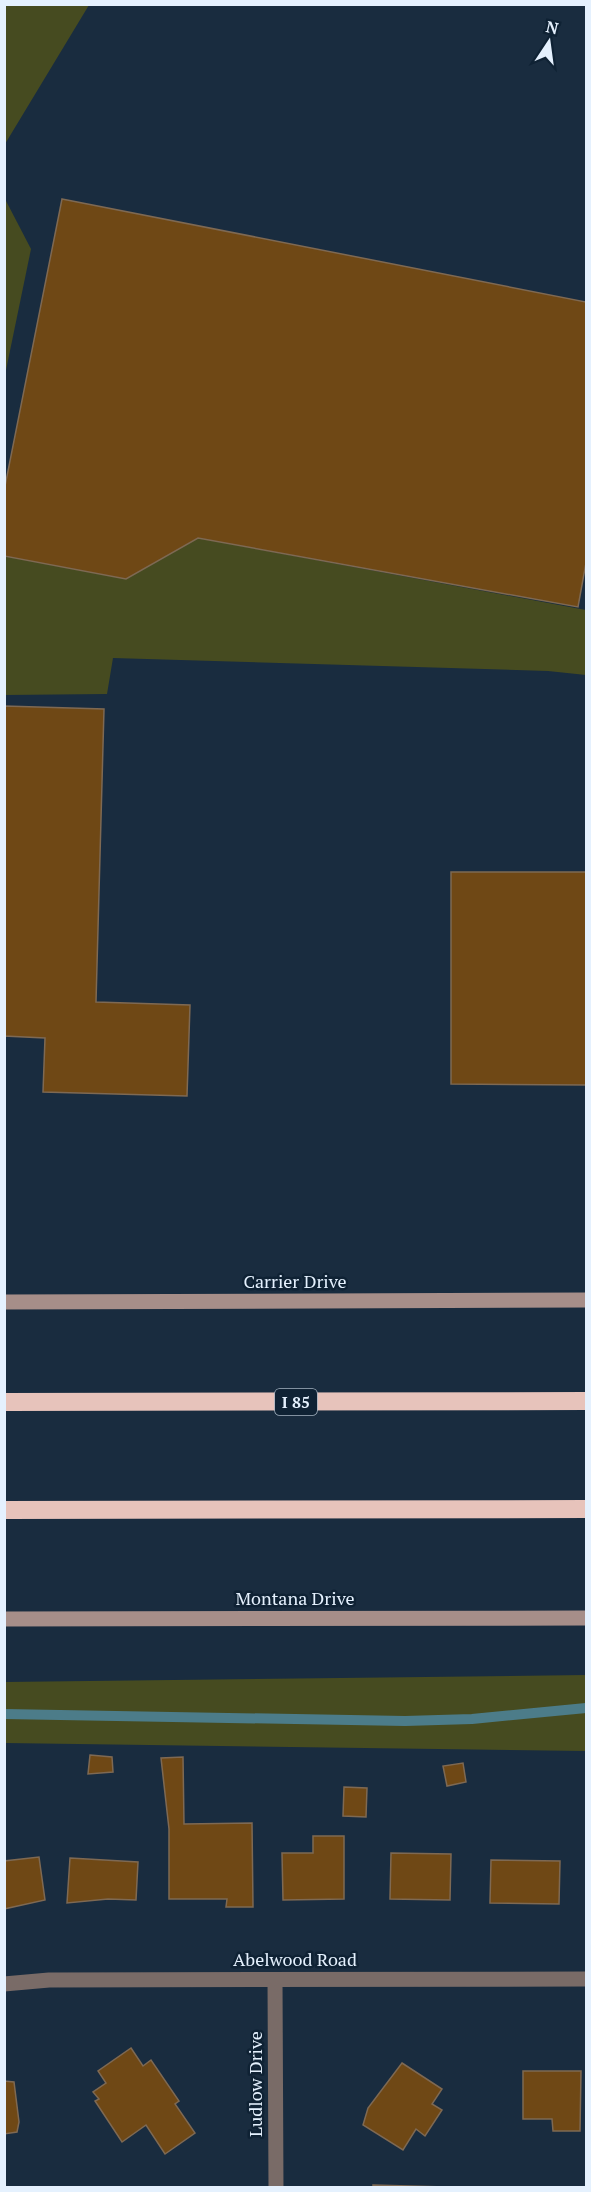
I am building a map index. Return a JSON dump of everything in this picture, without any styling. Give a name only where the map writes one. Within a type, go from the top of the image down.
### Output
[{"type":"highway","name":"I 85","points":[[4,1402],[586,1401]]},
{"type":"highway","points":[[4,1510],[586,1509]]},
{"type":"street","name":"Carrier Drive","points":[[4,1302],[586,1300]]},
{"type":"street","name":"Montana Drive","points":[[4,1619],[586,1618]]},
{"type":"street","name":"Abelwood Road","points":[[4,1984],[49,1980],[586,1979]]},
{"type":"street","name":"Ludlow Drive","points":[[275,1980],[276,2187]]},
{"type":"green space","points":[[5,4],[89,5],[5,144]]},
{"type":"green space","points":[[5,199],[31,249],[5,375]]},
{"type":"green space","points":[[198,538],[586,610],[586,675],[548,671],[113,658],[107,694],[5,695],[4,556],[126,579]]},
{"type":"green space","points":[[586,1675],[586,1751],[5,1743],[5,1682]]},
{"type":"building","points":[[62,199],[586,302],[586,563],[578,607],[198,538],[126,579],[4,556],[4,491]]},
{"type":"building","points":[[4,706],[104,709],[96,1002],[190,1005],[187,1096],[43,1092],[45,1038],[4,1036]]},
{"type":"building","points":[[451,872],[586,872],[586,1085],[451,1084]]},
{"type":"building","points":[[90,1755],[112,1757],[113,1772],[88,1774]]},
{"type":"building","points":[[183,1757],[184,1824],[252,1823],[253,1907],[226,1907],[227,1899],[169,1899],[169,1829],[161,1758]]},
{"type":"building","points":[[463,1763],[466,1782],[447,1786],[443,1766]]},
{"type":"building","points":[[344,1787],[367,1788],[366,1817],[343,1816]]},
{"type":"building","points":[[313,1836],[344,1836],[344,1899],[283,1900],[282,1853],[313,1853]]},
{"type":"building","points":[[391,1853],[451,1854],[450,1900],[390,1899]]},
{"type":"building","points":[[39,1857],[45,1900],[4,1909],[4,1861]]},
{"type":"building","points":[[70,1858],[138,1862],[136,1900],[108,1899],[67,1903]]},
{"type":"building","points":[[491,1860],[560,1861],[559,1904],[490,1903]]},
{"type":"building","points":[[131,2048],[143,2066],[151,2060],[179,2101],[175,2104],[195,2133],[165,2154],[146,2125],[122,2142],[95,2101],[99,2099],[93,2092],[106,2083],[98,2071]]},
{"type":"building","points":[[402,2063],[442,2089],[432,2104],[442,2110],[425,2136],[416,2129],[403,2150],[363,2125],[368,2108]]},
{"type":"building","points":[[523,2071],[581,2071],[580,2131],[553,2131],[552,2119],[523,2119]]},
{"type":"building","points":[[4,2081],[14,2082],[19,2122],[17,2132],[4,2134]]},
{"type":"building","points":[[373,2185],[445,2187],[445,2188],[373,2188]]},
{"type":"waterway","points":[[4,1714],[405,1721],[472,1719],[586,1708]]}]
